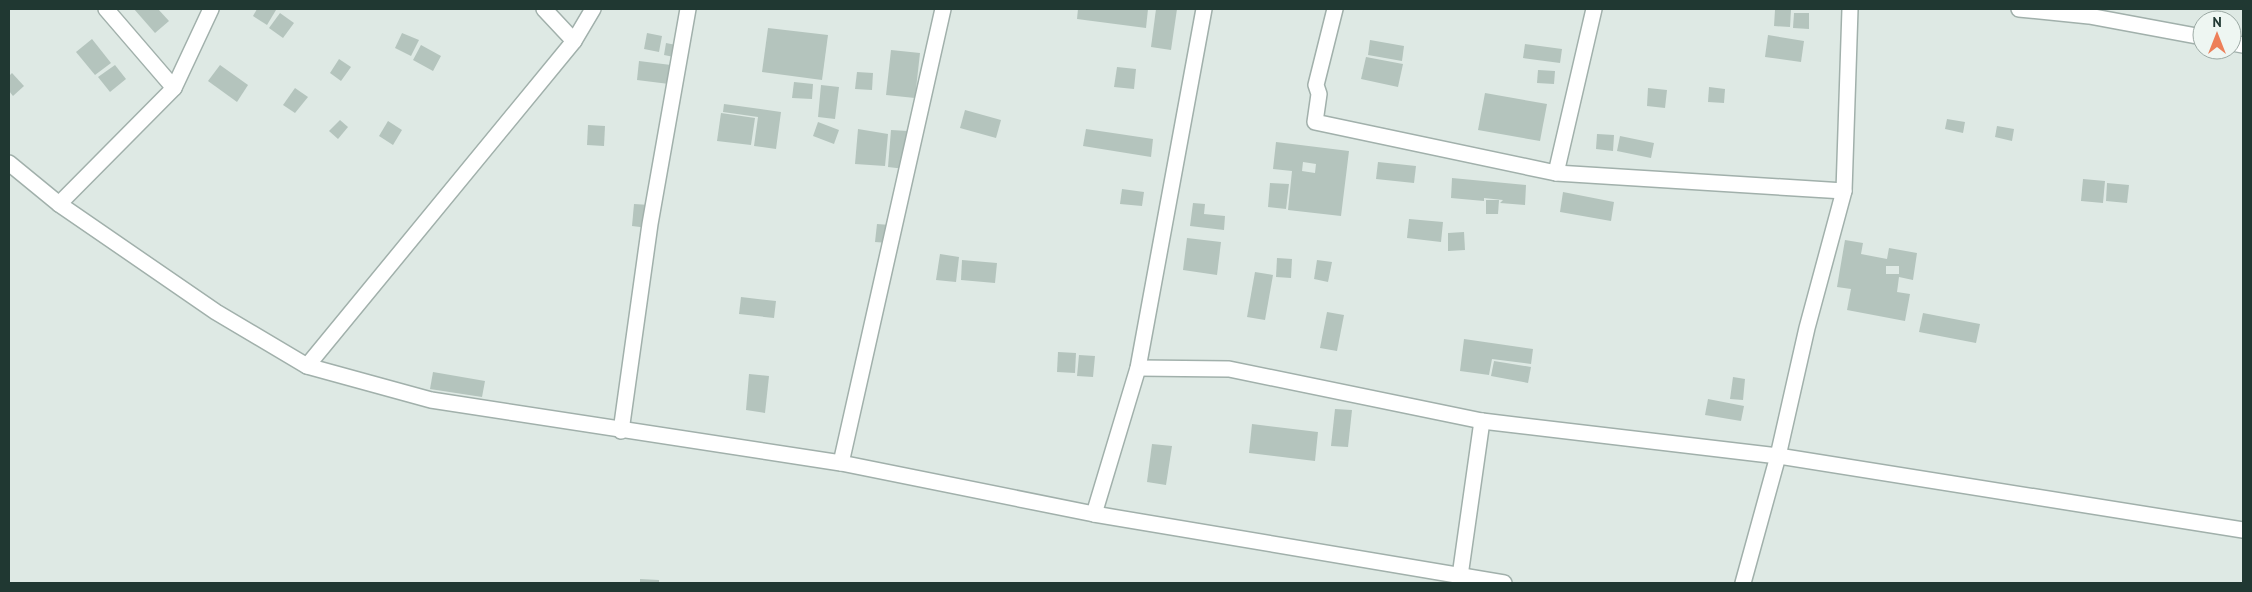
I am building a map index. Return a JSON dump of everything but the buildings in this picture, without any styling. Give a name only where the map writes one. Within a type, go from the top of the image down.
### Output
[{"type":"street","points":[[106,9],[174,88]]},
{"type":"street","points":[[59,204],[174,88],[211,9]]},
{"type":"street","points":[[544,9],[574,41]]},
{"type":"street","points":[[307,366],[574,41],[593,9]]},
{"type":"street","points":[[621,431],[650,224],[688,9]]},
{"type":"street","points":[[841,463],[943,9]]},
{"type":"street","points":[[1094,514],[1138,368],[1204,9]]},
{"type":"street","points":[[1335,9],[1316,85],[1319,94],[1314,122],[1556,173],[1844,191]]},
{"type":"street","points":[[1556,173],[1594,9]]},
{"type":"street","points":[[1743,583],[1778,456],[1807,328],[1844,191],[1850,9]]},
{"type":"street","points":[[2019,9],[2089,12],[2192,35]]},
{"type":"street","points":[[9,163],[59,204],[216,312],[307,366],[431,400],[621,431],[841,463],[1094,514],[1504,583]]},
{"type":"street","points":[[1138,368],[1229,369],[1482,421],[1778,456],[2243,530]]},
{"type":"street","points":[[1460,576],[1482,421]]}]
